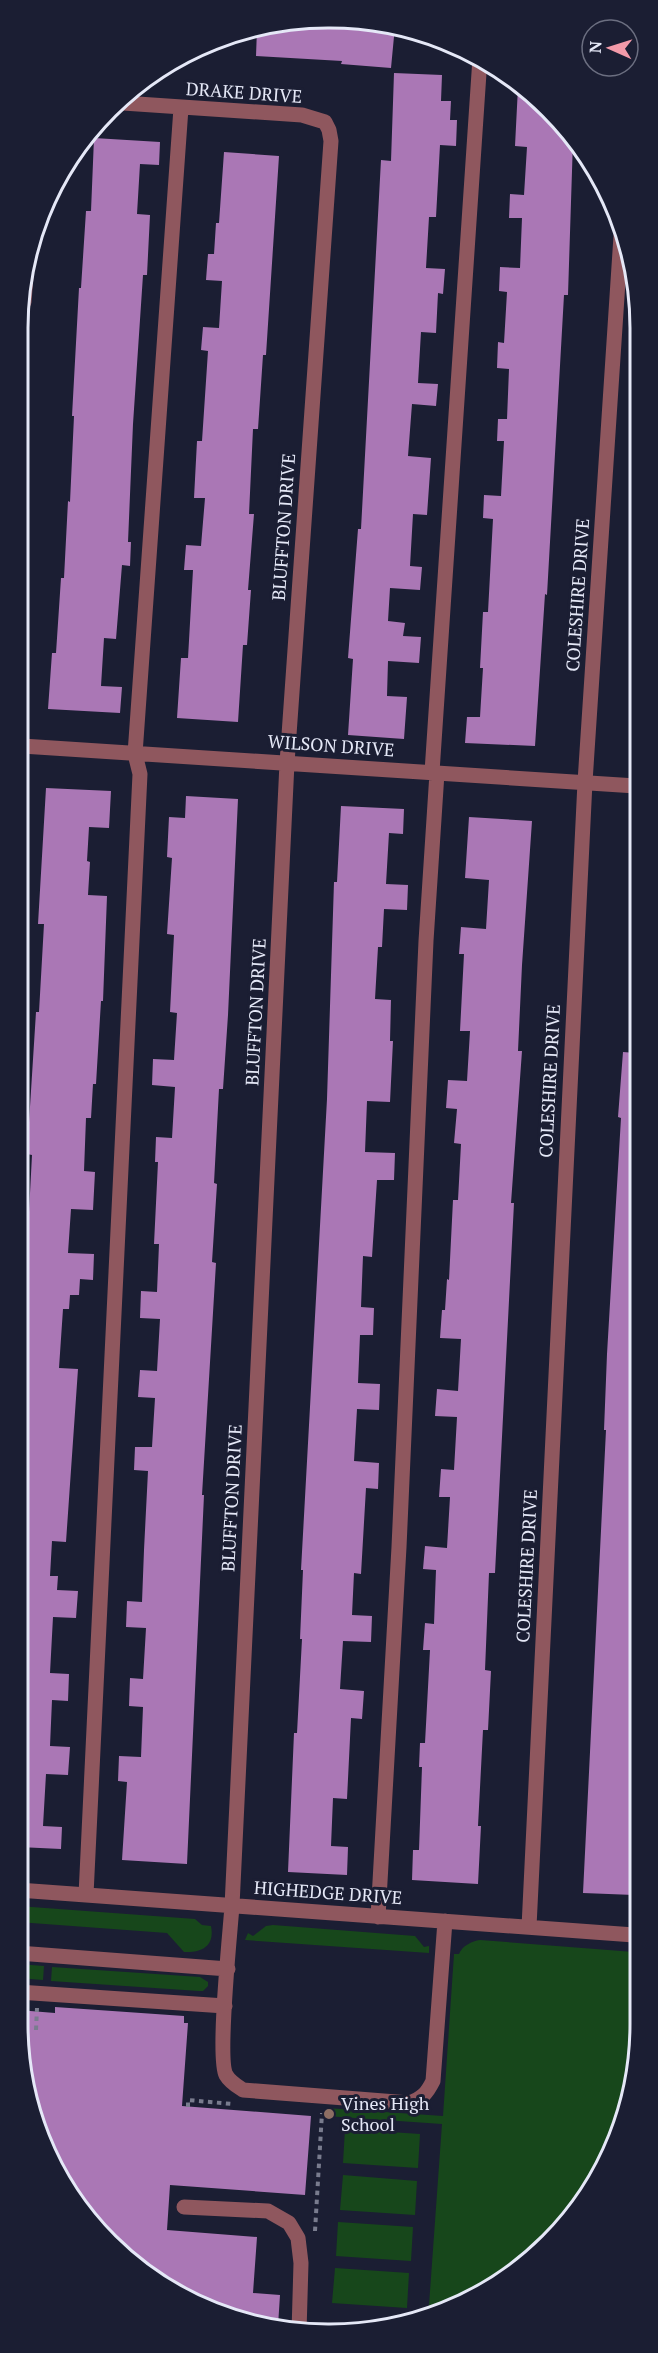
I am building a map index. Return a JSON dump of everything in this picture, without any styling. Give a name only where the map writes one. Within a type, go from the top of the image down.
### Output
[{"type":"street","points":[[378,1917],[399,1547],[434,772],[479,69]]},
{"type":"street","name":"DRAKE DRIVE","points":[[130,104],[302,115],[325,122]]},
{"type":"street","points":[[86,1895],[140,786],[140,774],[135,754],[181,108]]},
{"type":"street","name":"BLUFFTON DRIVE","points":[[325,122],[331,141],[287,763],[232,1906],[222,2063],[225,2074],[232,2083],[243,2090],[409,2103],[419,2100],[427,2093],[433,2082],[446,1921]]},
{"type":"street","name":"COLESHIRE DRIVE","points":[[529,1928],[585,782],[620,254]]},
{"type":"street","name":"WILSON DRIVE","points":[[28,746],[630,786]]},
{"type":"street","name":"HIGHEDGE DRIVE","points":[[28,1891],[630,1935]]},
{"type":"street","points":[[28,1954],[228,1968]]},
{"type":"street","points":[[28,1993],[225,2006]]},
{"type":"street","points":[[183,2208],[268,2211],[289,2223],[298,2238],[301,2263],[298,2323]]},
{"type":"path","points":[[36,2030],[37,2008]]},
{"type":"path","points":[[188,2107],[188,2100],[233,2104]]},
{"type":"path","points":[[311,2111],[322,2112],[314,2240]]},
{"type":"green space","points":[[28,1907],[195,1919],[202,1925],[211,1926],[212,1933],[206,1947],[184,1952],[167,1933],[28,1923]]},
{"type":"green space","points":[[266,1926],[415,1936],[424,1947],[429,1946],[429,1953],[245,1940],[248,1933],[253,1936]]},
{"type":"green space","points":[[474,1941],[630,1952],[630,2024],[627,2063],[614,2121],[599,2157],[579,2191],[555,2222],[527,2250],[496,2274],[462,2294],[429,2308],[442,2124],[326,2116],[326,2108],[443,2116],[454,1954],[459,1954],[462,1949]]},
{"type":"green space","points":[[28,1965],[44,1966],[43,1980],[28,1979]]},
{"type":"green space","points":[[52,1967],[200,1977],[208,1982],[208,1986],[203,1991],[199,1991],[51,1981]]},
{"type":"green space","points":[[345,2129],[420,2134],[418,2168],[343,2163]]},
{"type":"green space","points":[[343,2175],[417,2181],[415,2215],[340,2210]]},
{"type":"green space","points":[[338,2222],[413,2227],[411,2261],[336,2256]]},
{"type":"green space","points":[[335,2268],[409,2273],[407,2308],[332,2303]]},
{"type":"building","points":[[329,28],[394,36],[391,68],[341,64],[342,61],[256,56],[257,38],[290,31]]},
{"type":"building","points":[[394,73],[442,75],[441,101],[451,101],[450,120],[457,120],[456,146],[440,145],[436,217],[429,217],[426,268],[445,269],[443,294],[438,293],[436,333],[421,332],[418,383],[438,384],[436,406],[412,404],[408,456],[431,458],[427,515],[413,514],[410,566],[422,567],[420,590],[390,588],[388,621],[405,623],[403,636],[421,637],[419,663],[388,661],[387,696],[407,697],[404,739],[348,735],[353,659],[348,658],[358,529],[361,529],[381,160],[391,161]]},
{"type":"building","points":[[518,95],[555,131],[573,153],[568,295],[564,295],[547,595],[545,594],[535,746],[465,743],[467,717],[480,717],[483,612],[488,612],[493,519],[483,518],[484,495],[501,496],[504,441],[497,441],[498,419],[507,419],[509,369],[497,368],[498,342],[504,343],[507,292],[499,291],[500,267],[520,268],[522,218],[509,218],[510,194],[524,195],[527,147],[515,146]]},
{"type":"building","points":[[97,138],[160,142],[159,165],[140,164],[137,214],[150,215],[147,275],[143,275],[133,424],[128,542],[131,542],[130,566],[122,565],[116,639],[104,638],[101,686],[122,687],[120,713],[48,709],[52,653],[56,653],[61,578],[64,578],[68,501],[70,502],[79,288],[81,288],[86,211],[91,211],[94,142]]},
{"type":"building","points":[[224,152],[279,156],[266,355],[263,355],[258,429],[253,429],[249,514],[254,514],[248,590],[251,590],[247,645],[243,645],[238,722],[177,718],[181,658],[188,658],[193,570],[184,570],[186,545],[201,546],[205,498],[194,498],[197,441],[202,441],[208,351],[201,350],[203,327],[219,328],[222,281],[206,280],[208,254],[214,254],[216,223],[219,223]]},
{"type":"building","points":[[46,788],[111,791],[109,828],[89,827],[87,861],[90,862],[88,895],[107,896],[103,1001],[101,1001],[96,1084],[93,1084],[91,1118],[86,1118],[84,1171],[95,1172],[93,1210],[71,1209],[68,1253],[94,1254],[93,1280],[80,1279],[79,1295],[70,1295],[69,1309],[63,1309],[59,1368],[78,1369],[66,1542],[52,1541],[50,1576],[58,1576],[57,1590],[78,1591],[76,1618],[53,1617],[50,1673],[69,1674],[68,1701],[52,1700],[50,1746],[70,1747],[68,1775],[46,1774],[43,1826],[62,1827],[61,1849],[28,1847],[28,1231],[32,1155],[28,1154],[28,1138],[44,924],[38,924]]},
{"type":"building","points":[[186,796],[238,799],[228,1015],[223,1089],[219,1089],[214,1183],[217,1184],[212,1262],[216,1263],[202,1495],[204,1495],[187,1864],[122,1860],[127,1782],[118,1781],[119,1756],[141,1757],[143,1707],[129,1706],[130,1678],[143,1679],[146,1628],[126,1627],[127,1601],[142,1602],[148,1471],[134,1470],[135,1447],[152,1447],[155,1398],[138,1397],[140,1370],[157,1371],[160,1319],[140,1318],[141,1291],[157,1292],[159,1244],[154,1244],[158,1162],[155,1162],[156,1137],[172,1138],[175,1087],[152,1085],[153,1059],[174,1060],[177,1013],[170,1012],[174,935],[167,934],[172,858],[167,857],[169,817],[185,818]]},
{"type":"building","points":[[341,806],[404,809],[403,834],[389,833],[386,884],[408,885],[407,910],[384,909],[382,947],[378,947],[375,999],[391,1000],[390,1041],[393,1041],[390,1102],[367,1101],[365,1152],[395,1153],[394,1180],[377,1180],[372,1257],[363,1256],[361,1307],[374,1308],[373,1335],[360,1335],[358,1383],[380,1384],[379,1410],[357,1409],[354,1461],[379,1463],[378,1489],[366,1488],[361,1574],[354,1573],[352,1615],[372,1616],[371,1642],[343,1641],[340,1689],[364,1691],[362,1719],[351,1718],[347,1799],[333,1798],[331,1846],[348,1847],[347,1875],[288,1872],[294,1733],[297,1733],[302,1639],[300,1639],[303,1570],[301,1570],[327,1099],[334,882],[337,882]]},
{"type":"building","points":[[469,817],[532,821],[522,965],[518,1051],[522,1051],[511,1203],[514,1203],[495,1573],[489,1573],[485,1670],[491,1671],[488,1730],[483,1730],[478,1826],[481,1826],[478,1884],[412,1880],[413,1850],[419,1850],[422,1767],[419,1767],[420,1743],[425,1743],[430,1650],[423,1650],[425,1623],[434,1624],[436,1570],[423,1569],[425,1546],[447,1548],[450,1497],[439,1497],[441,1469],[454,1470],[457,1417],[435,1416],[437,1389],[458,1391],[461,1339],[440,1338],[442,1310],[445,1310],[447,1279],[449,1280],[453,1200],[458,1200],[461,1144],[454,1143],[457,1109],[446,1108],[448,1080],[467,1081],[470,1031],[460,1031],[464,954],[459,954],[461,927],[486,929],[489,880],[465,878]]},
{"type":"building","points":[[623,1052],[630,1053],[630,1895],[583,1893],[606,1430],[604,1430],[607,1354],[621,1118],[618,1117]]},
{"type":"building","name":"Vines High School","points":[[55,2007],[184,2016],[184,2023],[188,2023],[182,2106],[311,2116],[305,2195],[170,2185],[167,2230],[257,2237],[253,2293],[280,2295],[278,2320],[232,2309],[214,2302],[162,2274],[131,2250],[103,2222],[79,2191],[59,2157],[44,2121],[31,2063],[28,2011],[55,2013]]},
{"type":"place","name":"Vines High School","points":[[329,2114]]}]
